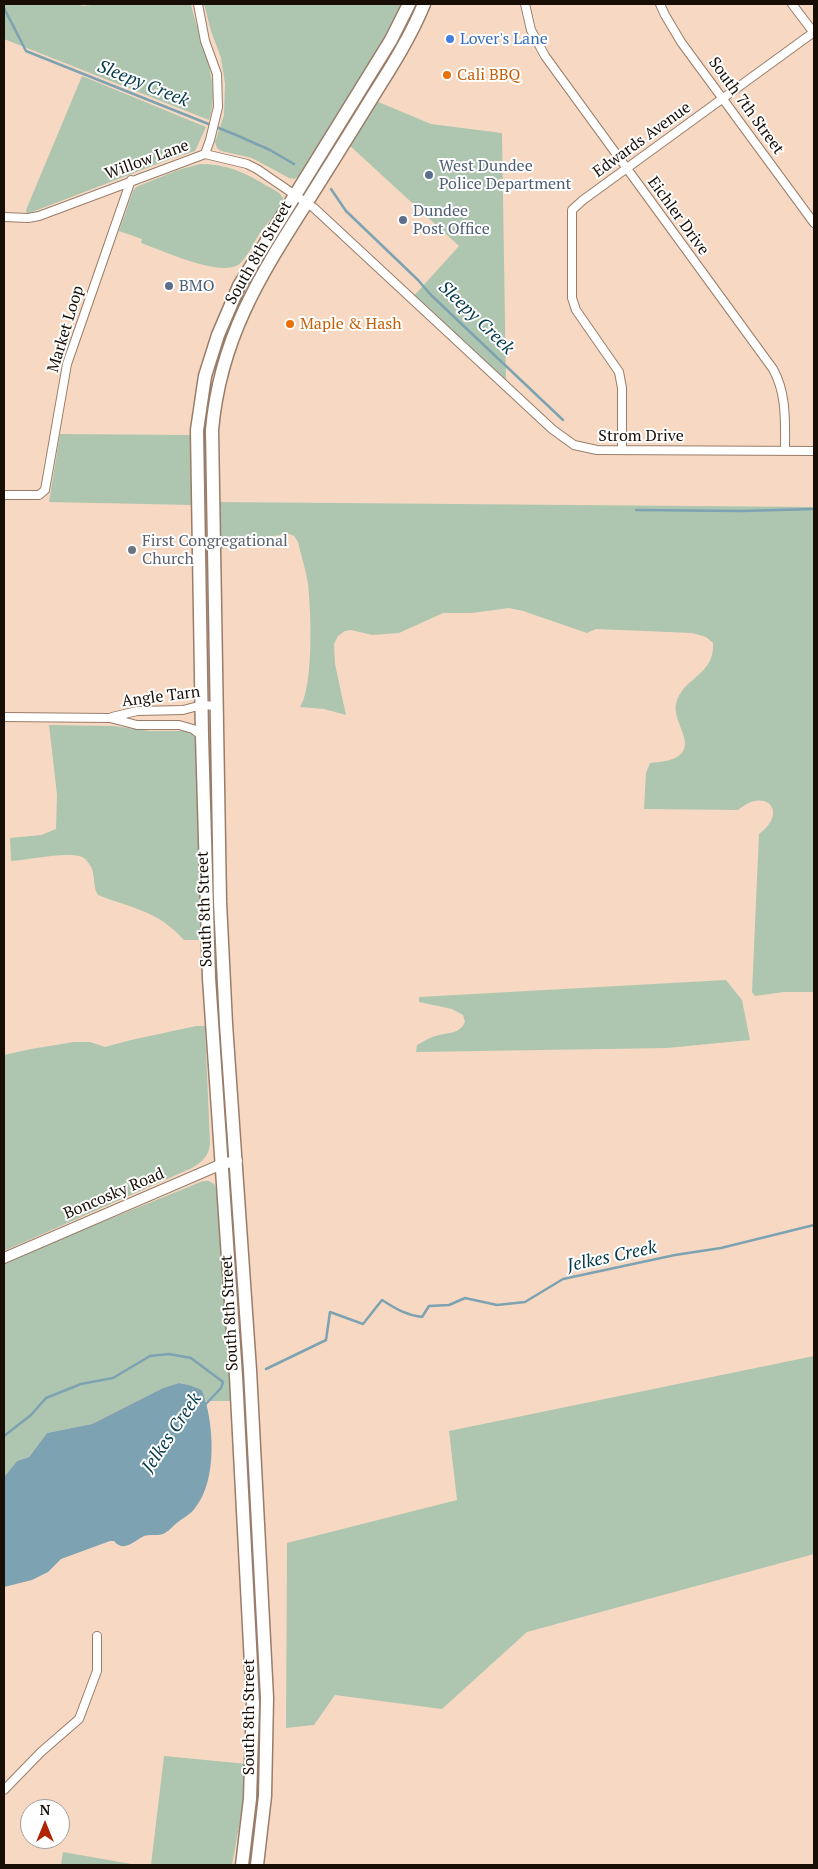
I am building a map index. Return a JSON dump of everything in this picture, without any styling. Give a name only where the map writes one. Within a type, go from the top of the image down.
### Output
[{"type":"main road","name":"South 8th Street","points":[[242,1865],[250,1799],[252,1694],[238,1412],[210,978],[202,736],[198,426],[205,376],[218,335],[239,286],[391,40],[410,4]]},
{"type":"main road","name":"South 8th Street","points":[[257,1865],[265,1796],[266,1689],[250,1370],[226,1024],[220,902],[211,446],[216,393],[229,345],[252,292],[394,63],[424,4]]},
{"type":"street","points":[[198,4],[205,41],[216,74],[218,107],[205,154]]},
{"type":"street","name":"Eichler Drive","points":[[526,4],[531,30],[538,45],[775,373],[785,406],[785,450]]},
{"type":"street","name":"South 7th Street","points":[[660,4],[681,42],[814,223]]},
{"type":"street","points":[[792,4],[814,32]]},
{"type":"street","name":"Edwards Avenue","points":[[622,450],[622,388],[619,372],[576,310],[572,298],[571,224],[574,207],[814,32]]},
{"type":"street","name":"Willow Lane","points":[[4,217],[28,218],[38,216],[205,154],[247,164],[294,196]]},
{"type":"street","name":"Market Loop","points":[[4,495],[39,495],[45,490],[67,364],[131,180]]},
{"type":"street","name":"Strom Drive","points":[[294,196],[306,203],[368,258],[559,435],[574,444],[588,449],[622,450],[814,451]]},
{"type":"street","name":"Angle Tarn","points":[[110,718],[138,711],[182,710],[202,705],[216,706]]},
{"type":"street","name":"Angle Tarn","points":[[4,717],[110,718],[137,725],[179,725],[194,729],[202,736]]},
{"type":"street","name":"Boncosky Road","points":[[4,1258],[222,1164],[237,1161]]},
{"type":"street","points":[[4,1790],[41,1752],[79,1719],[97,1671],[97,1636]]},
{"type":"green space","points":[[4,4],[74,4],[84,6],[98,4],[191,4],[211,76],[213,91],[209,120],[4,39]]},
{"type":"green space","points":[[204,4],[403,4],[383,42],[300,176],[294,179],[252,158],[221,151],[217,148],[215,142],[224,115],[225,84],[221,58]]},
{"type":"green space","points":[[82,76],[206,127],[195,151],[27,214],[26,210]]},
{"type":"green space","points":[[376,101],[431,124],[502,133],[506,384],[412,298],[459,246],[348,144]]},
{"type":"green space","points":[[200,164],[218,165],[243,173],[276,191],[283,198],[278,211],[262,230],[245,258],[238,265],[229,268],[218,268],[190,261],[141,243],[142,239],[119,231],[136,187],[178,170]]},
{"type":"green space","points":[[60,434],[192,435],[193,505],[49,502]]},
{"type":"green space","points":[[217,502],[814,507],[814,992],[784,992],[755,996],[752,992],[759,834],[768,826],[772,818],[773,810],[770,805],[765,801],[757,801],[748,803],[738,810],[644,809],[646,773],[650,763],[674,758],[682,753],[684,749],[685,744],[677,716],[676,704],[679,695],[709,663],[713,643],[706,637],[692,633],[596,629],[587,633],[509,608],[472,613],[443,613],[399,633],[372,635],[351,630],[345,631],[338,636],[334,644],[335,664],[346,715],[324,709],[300,707],[308,683],[310,611],[308,584],[298,542],[294,536],[289,534],[252,539],[218,550]]},
{"type":"green space","points":[[49,725],[114,726],[150,731],[185,731],[193,734],[197,744],[202,940],[184,940],[164,922],[154,916],[98,895],[92,869],[82,857],[58,855],[11,861],[10,838],[41,835],[56,829],[57,795]]},
{"type":"green space","points":[[726,980],[742,1000],[750,1040],[667,1048],[416,1052],[417,1045],[429,1038],[456,1031],[465,1022],[463,1015],[452,1009],[419,1002],[419,997]]},
{"type":"green space","points":[[196,1026],[205,1026],[210,1143],[205,1158],[192,1168],[4,1251],[4,1055],[74,1042],[90,1042],[105,1047]]},
{"type":"green space","points":[[203,1181],[209,1181],[214,1184],[220,1198],[231,1401],[206,1401],[202,1390],[179,1383],[163,1388],[92,1424],[47,1433],[29,1457],[17,1461],[4,1477],[4,1262]]},
{"type":"green space","points":[[814,1356],[814,1554],[527,1632],[442,1709],[335,1695],[314,1725],[286,1728],[287,1543],[457,1500],[449,1431]]},
{"type":"green space","points":[[164,1756],[247,1764],[246,1788],[232,1865],[151,1865]]},
{"type":"green space","points":[[63,1852],[137,1865],[61,1865]]},
{"type":"water","points":[[179,1383],[202,1390],[211,1434],[212,1450],[207,1482],[202,1496],[193,1510],[163,1534],[144,1536],[125,1546],[110,1541],[61,1559],[48,1572],[32,1580],[4,1587],[4,1477],[17,1461],[29,1457],[47,1433],[92,1424],[163,1388]]},
{"type":"waterway","name":"Sleepy Creek","points":[[4,8],[26,51],[236,135],[270,150],[294,164]]},
{"type":"waterway","name":"Sleepy Creek","points":[[331,189],[346,211],[418,280],[431,295],[563,420]]},
{"type":"waterway","name":"Sleepy Creek","points":[[636,510],[741,511],[814,509]]},
{"type":"waterway","name":"Jelkes Creek","points":[[266,1369],[326,1340],[330,1312],[363,1324],[382,1300],[401,1311],[422,1317],[429,1306],[449,1305],[465,1298],[497,1305],[525,1302],[563,1279],[675,1255],[721,1248],[814,1225]]},
{"type":"waterway","points":[[4,1436],[31,1415],[46,1398],[81,1384],[113,1378],[150,1356],[169,1354],[191,1358],[223,1382],[221,1388],[204,1406]]},
{"type":"place","name":"Lover's Lane","points":[[450,39]]},
{"type":"place","name":"Cali BBQ","points":[[447,75]]},
{"type":"place","name":"West Dundee Police Department","points":[[429,175]]},
{"type":"place","name":"Dundee Post Office","points":[[403,220]]},
{"type":"place","name":"BMO","points":[[169,286]]},
{"type":"place","name":"Maple & Hash","points":[[290,324]]},
{"type":"place","name":"First Congregational Church","points":[[132,550]]}]
